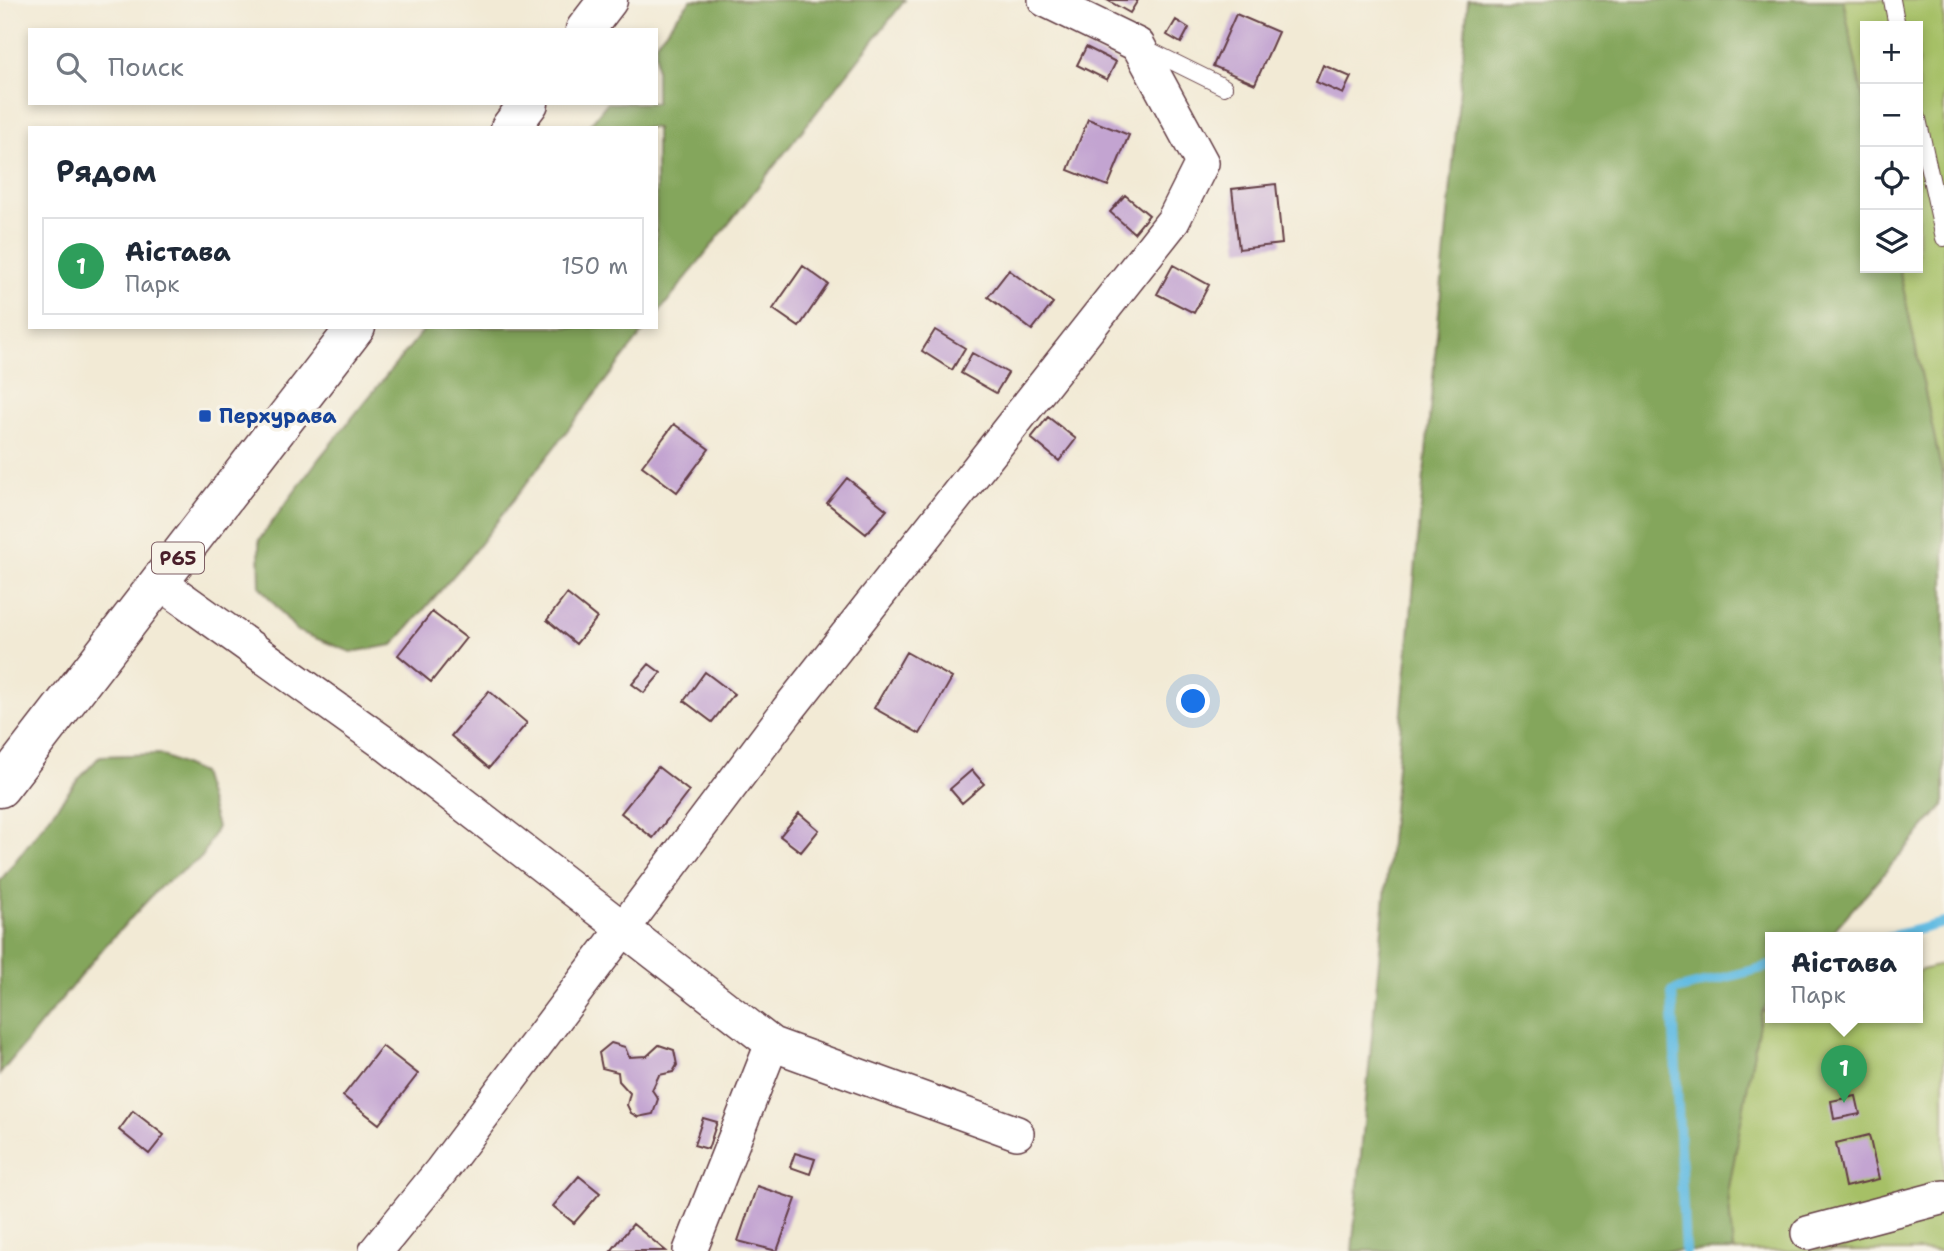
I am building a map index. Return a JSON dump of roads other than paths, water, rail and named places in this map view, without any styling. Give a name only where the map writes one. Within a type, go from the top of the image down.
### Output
[{"type":"main road","points":[[587,28],[608,0]]},
{"type":"main road","points":[[512,126],[527,105]]},
{"type":"main road","name":"Р65","points":[[0,788],[354,329]]},
{"type":"street","points":[[376,1251],[441,1171],[621,928],[795,700],[1173,221],[1202,163],[1138,45],[1045,0]]},
{"type":"street","points":[[159,582],[387,745],[772,1044],[1017,1133]]},
{"type":"street","points":[[691,1251],[772,1044]]},
{"type":"street","points":[[1808,1233],[1944,1197]]},
{"type":"lane","points":[[1892,0],[1896,21]]},
{"type":"lane","points":[[1138,45],[1224,87]]},
{"type":"lane","points":[[1923,142],[1944,238]]},
{"type":"waterway","points":[[1908,932],[1944,923]]},
{"type":"waterway","points":[[1685,1251],[1672,991],[1765,967]]},
{"type":"place","name":"Перхурава","points":[[205,416]]},
{"type":"place","name":"Аістава","points":[[1844,1103]]}]
